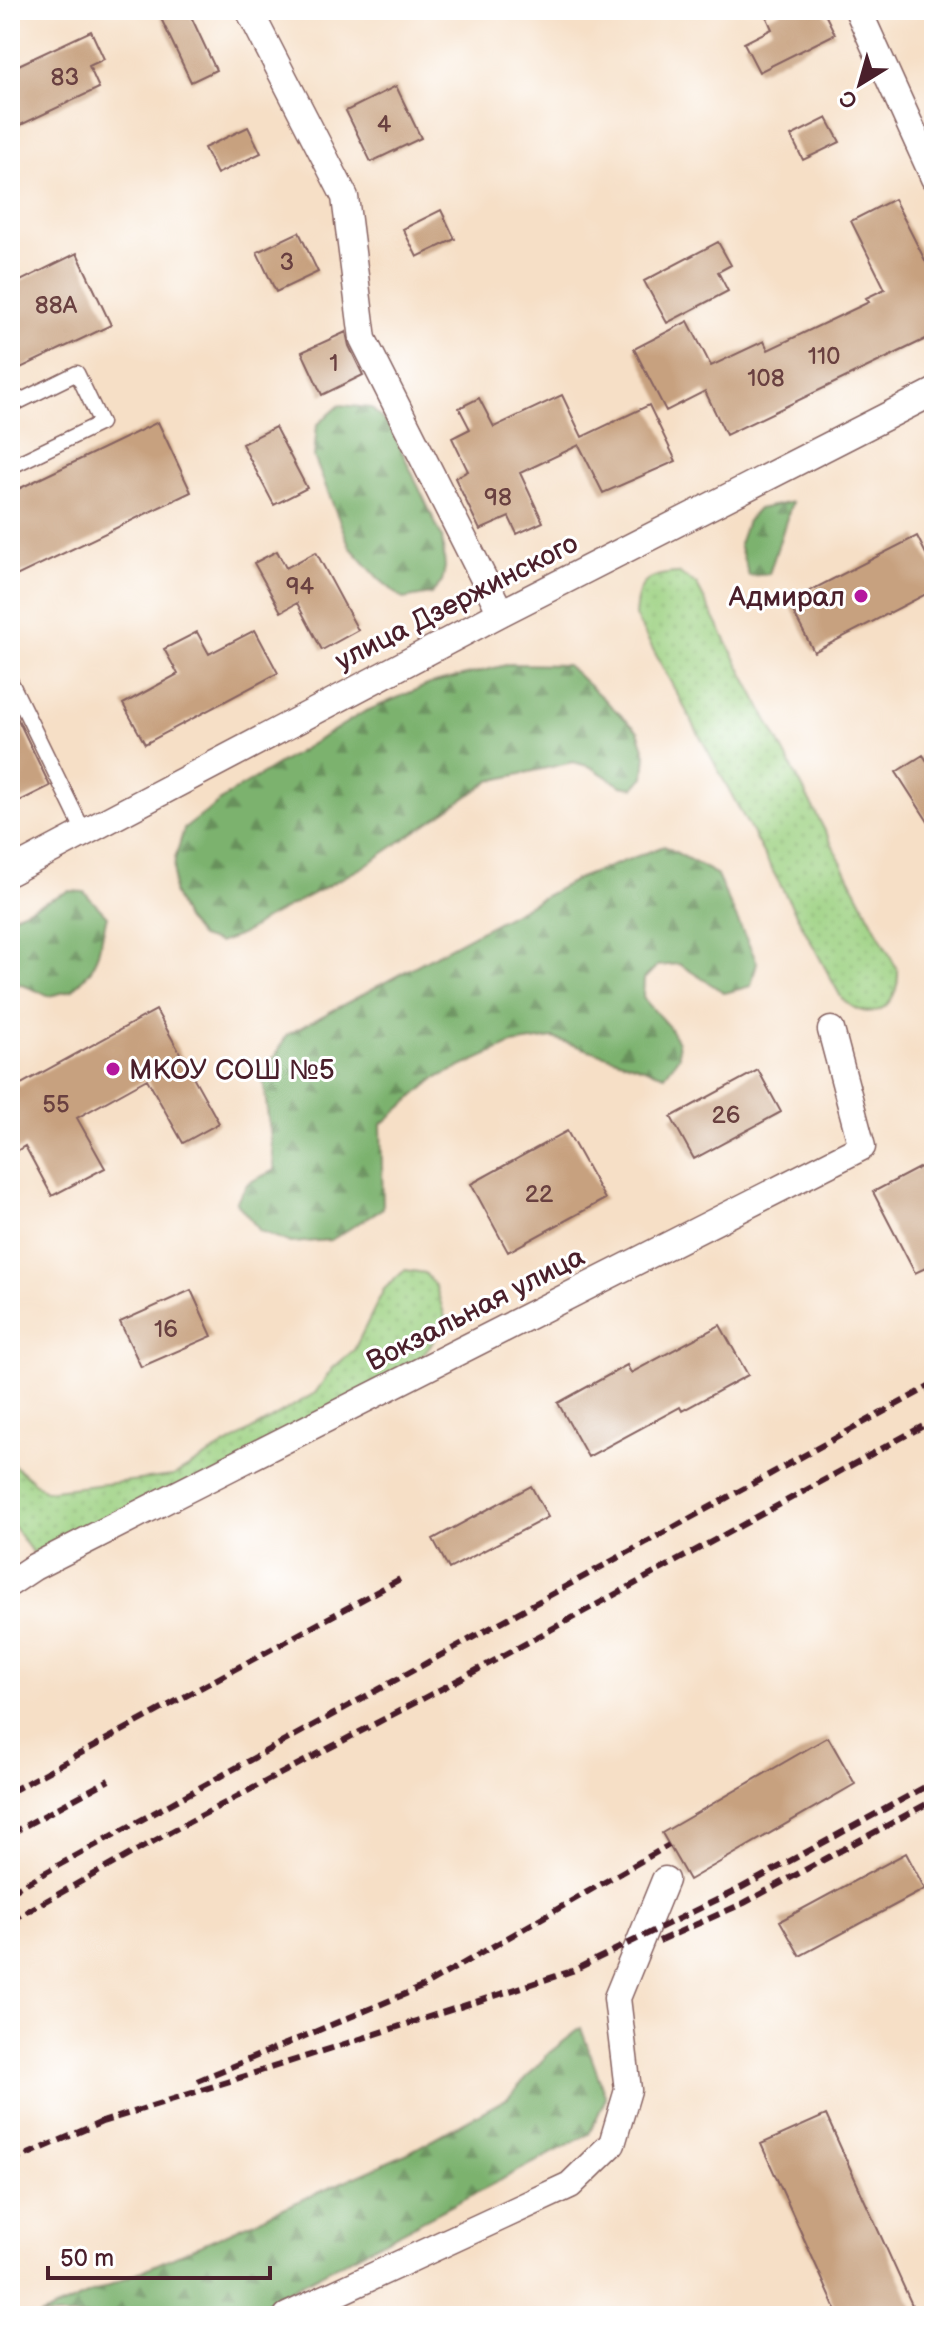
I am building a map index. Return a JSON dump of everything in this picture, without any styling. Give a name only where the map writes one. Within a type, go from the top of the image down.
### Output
[{"type":"street","points":[[249,10],[345,197],[363,339],[501,613]]},
{"type":"street","points":[[858,10],[934,178]]},
{"type":"street","name":"улица Дзержинского","points":[[10,872],[501,613],[934,392]]},
{"type":"street","name":"Вокзальная улица","points":[[10,1583],[48,1559],[862,1147],[831,1030]]},
{"type":"street","points":[[287,2316],[570,2185],[612,2144],[628,2090],[617,1998],[665,1880]]},
{"type":"lane","points":[[10,406],[77,373],[101,423],[10,467]]},
{"type":"lane","points":[[10,680],[84,832]]},
{"type":"green space","points":[[340,405],[371,408],[391,428],[442,537],[445,567],[442,582],[431,594],[403,599],[379,579],[350,547],[314,457],[317,425]]},
{"type":"green space","points":[[792,502],[769,574],[749,576],[739,544],[747,521],[758,509]]},
{"type":"green space","points":[[679,573],[697,585],[898,971],[893,995],[877,1011],[859,1010],[842,999],[635,616],[638,596],[645,582],[658,576]]},
{"type":"green space","points":[[510,664],[567,665],[638,731],[646,754],[644,777],[634,788],[621,786],[591,767],[573,762],[490,781],[363,867],[243,934],[219,943],[200,937],[185,919],[173,892],[175,859],[184,829],[231,793],[364,712],[430,684]]},
{"type":"green space","points":[[664,846],[716,874],[757,962],[751,986],[725,993],[679,964],[657,966],[644,979],[643,998],[678,1042],[679,1056],[665,1075],[553,1038],[512,1044],[434,1079],[381,1125],[383,1208],[331,1240],[291,1243],[260,1231],[236,1202],[248,1183],[275,1170],[263,1078],[287,1035],[577,879]]},
{"type":"green space","points":[[69,891],[84,892],[107,916],[91,970],[73,990],[50,996],[10,980],[10,917]]},
{"type":"green space","points":[[405,1270],[425,1273],[436,1287],[447,1324],[409,1372],[62,1559],[32,1552],[10,1522],[10,1462],[45,1491],[173,1476],[315,1393],[333,1368],[354,1350],[384,1289]]},
{"type":"green space","points":[[581,2028],[606,2098],[589,2134],[240,2316],[40,2316],[408,2153],[508,2098],[549,2053]]},
{"type":"building","points":[[157,10],[188,10],[216,70],[191,82]]},
{"type":"building","points":[[783,10],[823,10],[835,34],[759,72],[744,43],[772,29],[767,18]]},
{"type":"building","points":[[91,31],[104,59],[89,66],[99,88],[10,130],[10,69]]},
{"type":"building","points":[[396,86],[421,138],[371,162],[346,111]]},
{"type":"building","points":[[827,118],[840,142],[803,160],[791,136]]},
{"type":"building","points":[[248,127],[261,153],[217,174],[204,148]]},
{"type":"building","points":[[894,199],[934,278],[934,335],[726,435],[705,391],[666,411],[634,349],[688,321],[711,366],[764,341],[768,350],[869,302],[866,298],[885,289],[851,221]]},
{"type":"building","points":[[441,210],[455,239],[417,257],[403,229]]},
{"type":"building","points":[[299,232],[318,272],[276,292],[257,252]]},
{"type":"building","points":[[718,242],[731,265],[718,272],[728,291],[667,323],[644,281]]},
{"type":"building","points":[[77,253],[111,325],[10,373],[10,286]]},
{"type":"building","points":[[346,332],[363,375],[322,395],[302,352]]},
{"type":"building","points":[[562,395],[582,437],[649,405],[676,461],[603,493],[579,445],[520,473],[543,522],[517,534],[509,517],[480,530],[455,478],[468,471],[452,438],[470,429],[459,408],[479,398],[494,427]]},
{"type":"building","points":[[158,422],[191,492],[10,579],[10,493]]},
{"type":"building","points":[[275,427],[307,488],[274,505],[242,444]]},
{"type":"building","name":"Адмирал","points":[[917,536],[934,570],[934,590],[814,652],[788,602]]},
{"type":"building","points":[[277,551],[286,568],[316,552],[358,630],[322,650],[297,603],[281,612],[254,563]]},
{"type":"building","points":[[255,630],[278,673],[145,744],[123,704],[178,674],[164,649],[197,632],[209,654]]},
{"type":"building","points":[[10,703],[50,786],[10,806]]},
{"type":"building","points":[[923,755],[934,772],[934,831],[896,772]]},
{"type":"building","name":"МКОУ СОШ №5","points":[[156,1010],[219,1123],[183,1143],[147,1079],[77,1118],[105,1168],[52,1196],[25,1146],[10,1155],[10,1090]]},
{"type":"building","points":[[758,1070],[781,1112],[694,1159],[671,1117]]},
{"type":"building","points":[[567,1131],[605,1199],[508,1252],[471,1184]]},
{"type":"building","points":[[934,1160],[934,1264],[915,1273],[873,1192]]},
{"type":"building","points":[[191,1290],[212,1336],[141,1367],[120,1322]]},
{"type":"building","points":[[720,1325],[748,1375],[682,1411],[680,1407],[588,1457],[558,1403],[627,1365],[631,1373]]},
{"type":"building","points":[[531,1486],[548,1517],[449,1569],[433,1539]]},
{"type":"building","points":[[828,1737],[855,1784],[689,1880],[662,1833]]},
{"type":"building","points":[[906,1853],[925,1889],[800,1956],[780,1921]]},
{"type":"building","points":[[826,2115],[917,2316],[839,2316],[761,2144]]},
{"type":"railway","points":[[10,1892],[934,1384]]},
{"type":"railway","points":[[10,1921],[934,1420]]},
{"type":"railway","points":[[10,1792],[400,1579]]},
{"type":"railway","points":[[10,1834],[109,1780]]},
{"type":"railway","points":[[99,2123],[572,1971],[739,1889],[934,1782]]},
{"type":"railway","points":[[659,1941],[744,1903],[934,1800]]},
{"type":"railway","points":[[197,2081],[422,1987],[669,1845]]},
{"type":"railway","points":[[10,2162],[109,2119]]},
{"type":"place","name":"Адмирал","points":[[861,596]]},
{"type":"place","name":"МКОУ СОШ №5","points":[[113,1069]]}]
